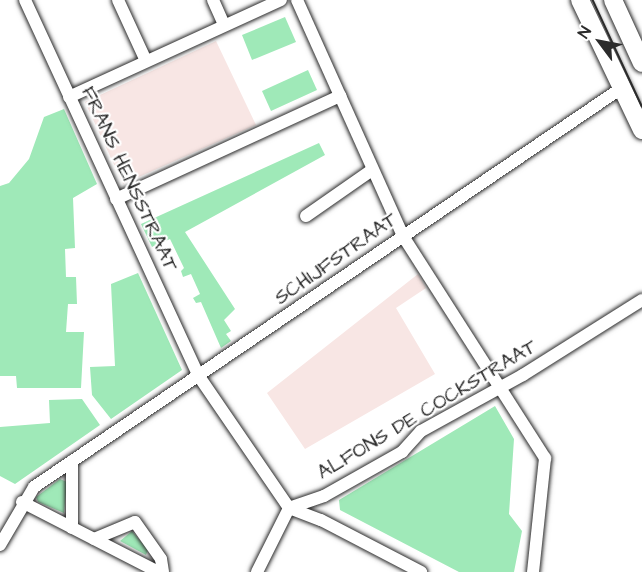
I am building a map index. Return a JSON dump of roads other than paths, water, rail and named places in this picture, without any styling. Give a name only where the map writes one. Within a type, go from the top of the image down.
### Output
[{"type":"street","name":"FRANS HENSSTRAAT","points":[[25,0],[198,375],[289,508]]},
{"type":"street","points":[[118,0],[146,62]]},
{"type":"street","points":[[213,0],[224,25]]},
{"type":"street","points":[[69,97],[281,0]]},
{"type":"street","points":[[297,0],[403,236],[502,387],[545,458],[533,572]]},
{"type":"street","points":[[580,0],[642,130]]},
{"type":"street","points":[[613,0],[642,63]]},
{"type":"street","name":"SCHIJFSTRAAT","points":[[0,545],[22,502],[34,487],[622,87]]},
{"type":"street","points":[[116,199],[340,96]]},
{"type":"street","points":[[306,216],[372,170]]},
{"type":"street","name":"ALFONS DE COCKSTRAAT","points":[[289,508],[324,496],[402,452],[421,431],[502,387],[642,300]]},
{"type":"street","points":[[72,461],[72,528]]},
{"type":"street","points":[[321,520],[324,496]]},
{"type":"street","points":[[22,502],[158,572]]},
{"type":"street","points":[[256,572],[289,508],[321,520],[421,572]]},
{"type":"street","points":[[94,539],[135,522],[160,559],[163,572]]},
{"type":"tram line","points":[[593,0],[642,106]]}]
